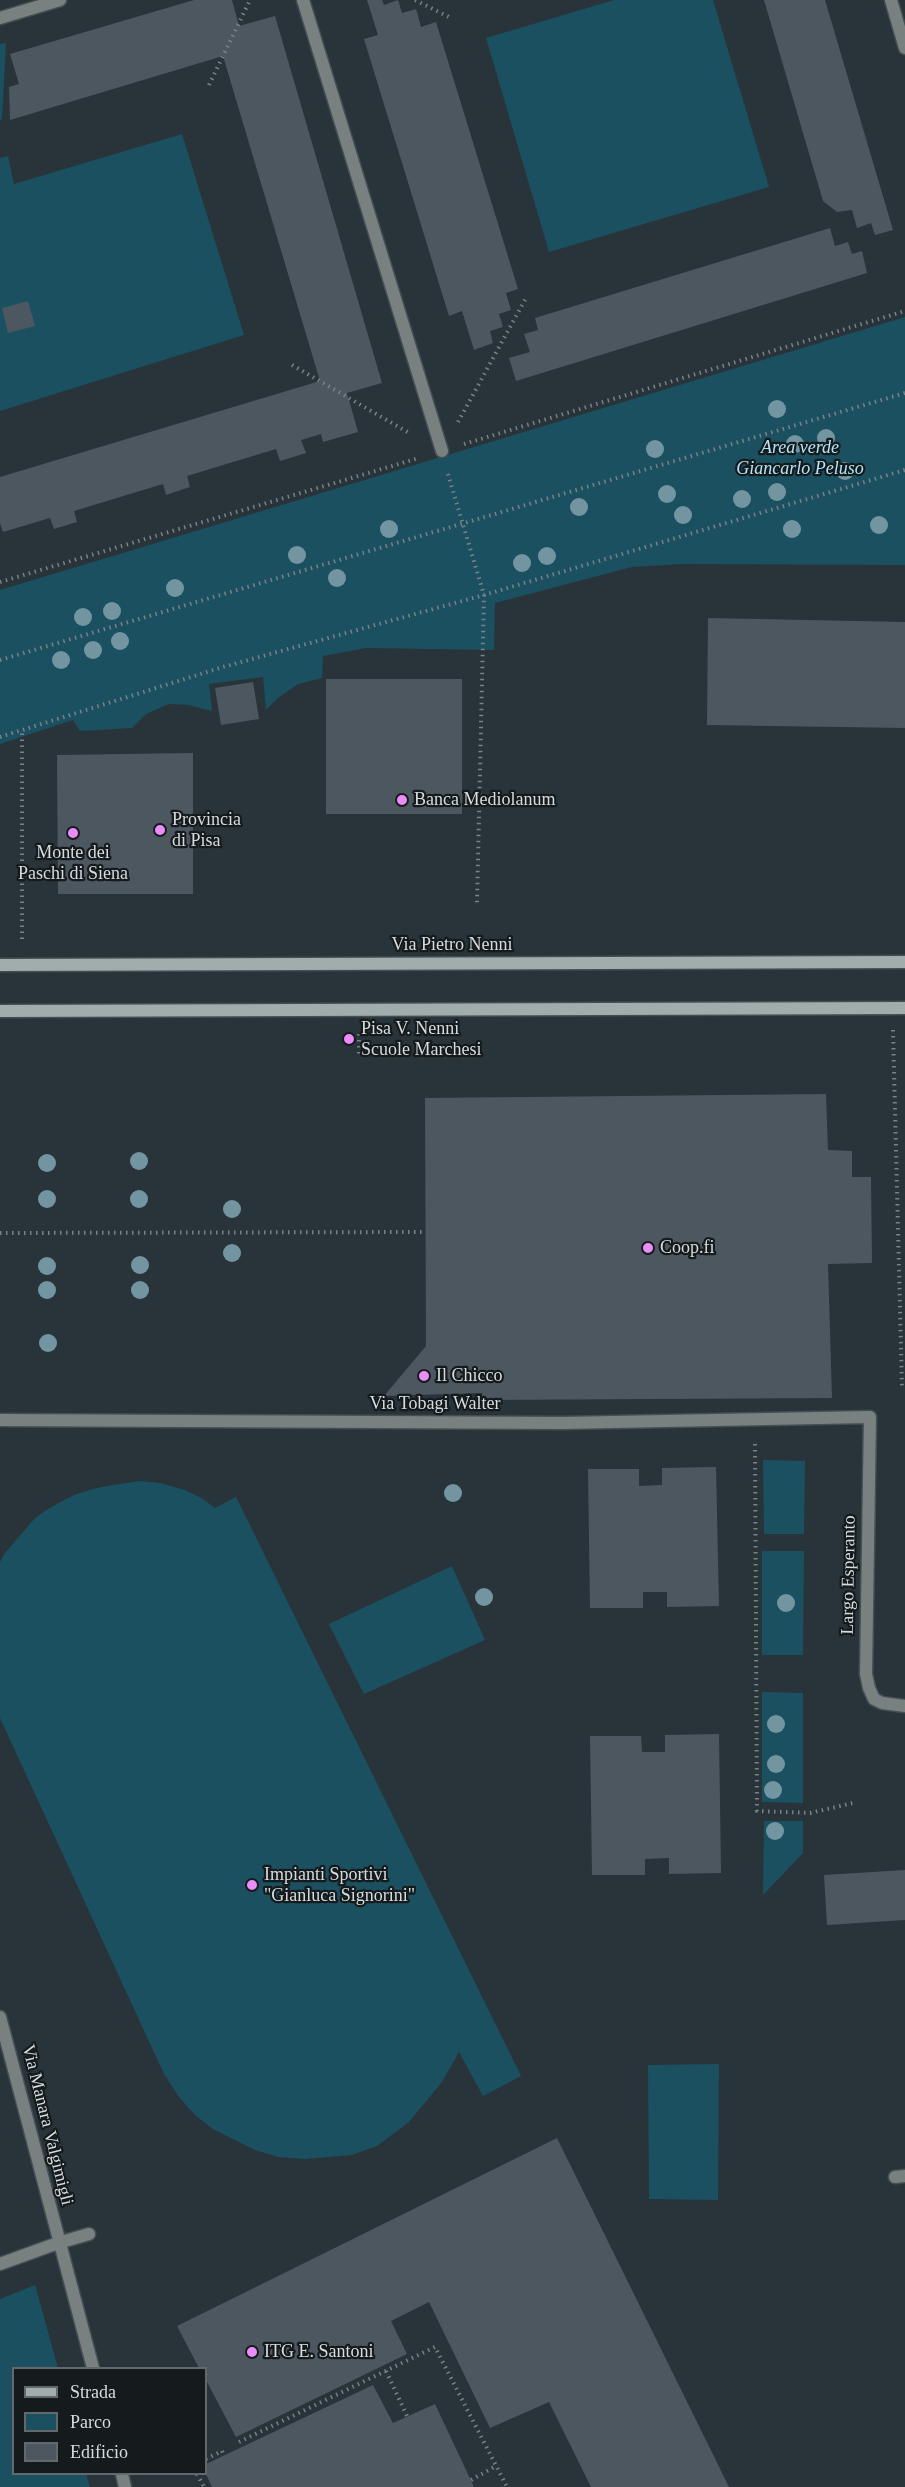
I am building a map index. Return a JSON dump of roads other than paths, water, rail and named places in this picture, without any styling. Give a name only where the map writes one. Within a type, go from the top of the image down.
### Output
[{"type":"main road","name":"Via Pietro Nenni","points":[[0,965],[905,962]]},
{"type":"main road","points":[[0,1011],[899,1008]]},
{"type":"street","points":[[0,18],[60,0]]},
{"type":"street","points":[[303,0],[442,451]]},
{"type":"street","points":[[896,5],[905,48]]},
{"type":"street","name":"Via Tobagi Walter","points":[[0,1420],[562,1423],[870,1417]]},
{"type":"street","name":"Largo Esperanto","points":[[870,1417],[866,1674],[874,1699],[888,1705],[905,1706]]},
{"type":"street","name":"Via Manara Valgimigli","points":[[0,2017],[93,2367]]},
{"type":"street","points":[[0,2264],[58,2242],[89,2234]]},
{"type":"place","name":"Banca Mediolanum","points":[[402,800]]},
{"type":"place","name":"Provincia di Pisa","points":[[160,830]]},
{"type":"place","name":"Monte dei Paschi di Siena","points":[[73,833]]},
{"type":"place","name":"Pisa V. Nenni Scuole Marchesi","points":[[349,1039]]},
{"type":"place","name":"Coop.fi","points":[[648,1248]]},
{"type":"place","name":"Il Chicco","points":[[424,1376]]},
{"type":"place","name":"Impianti Sportivi \"Gianluca Signorini\"","points":[[252,1885]]},
{"type":"place","name":"ITG E. Santoni","points":[[252,2352]]},
{"type":"park label","name":"Area verde Giancarlo Peluso","points":[[800,458]]}]
